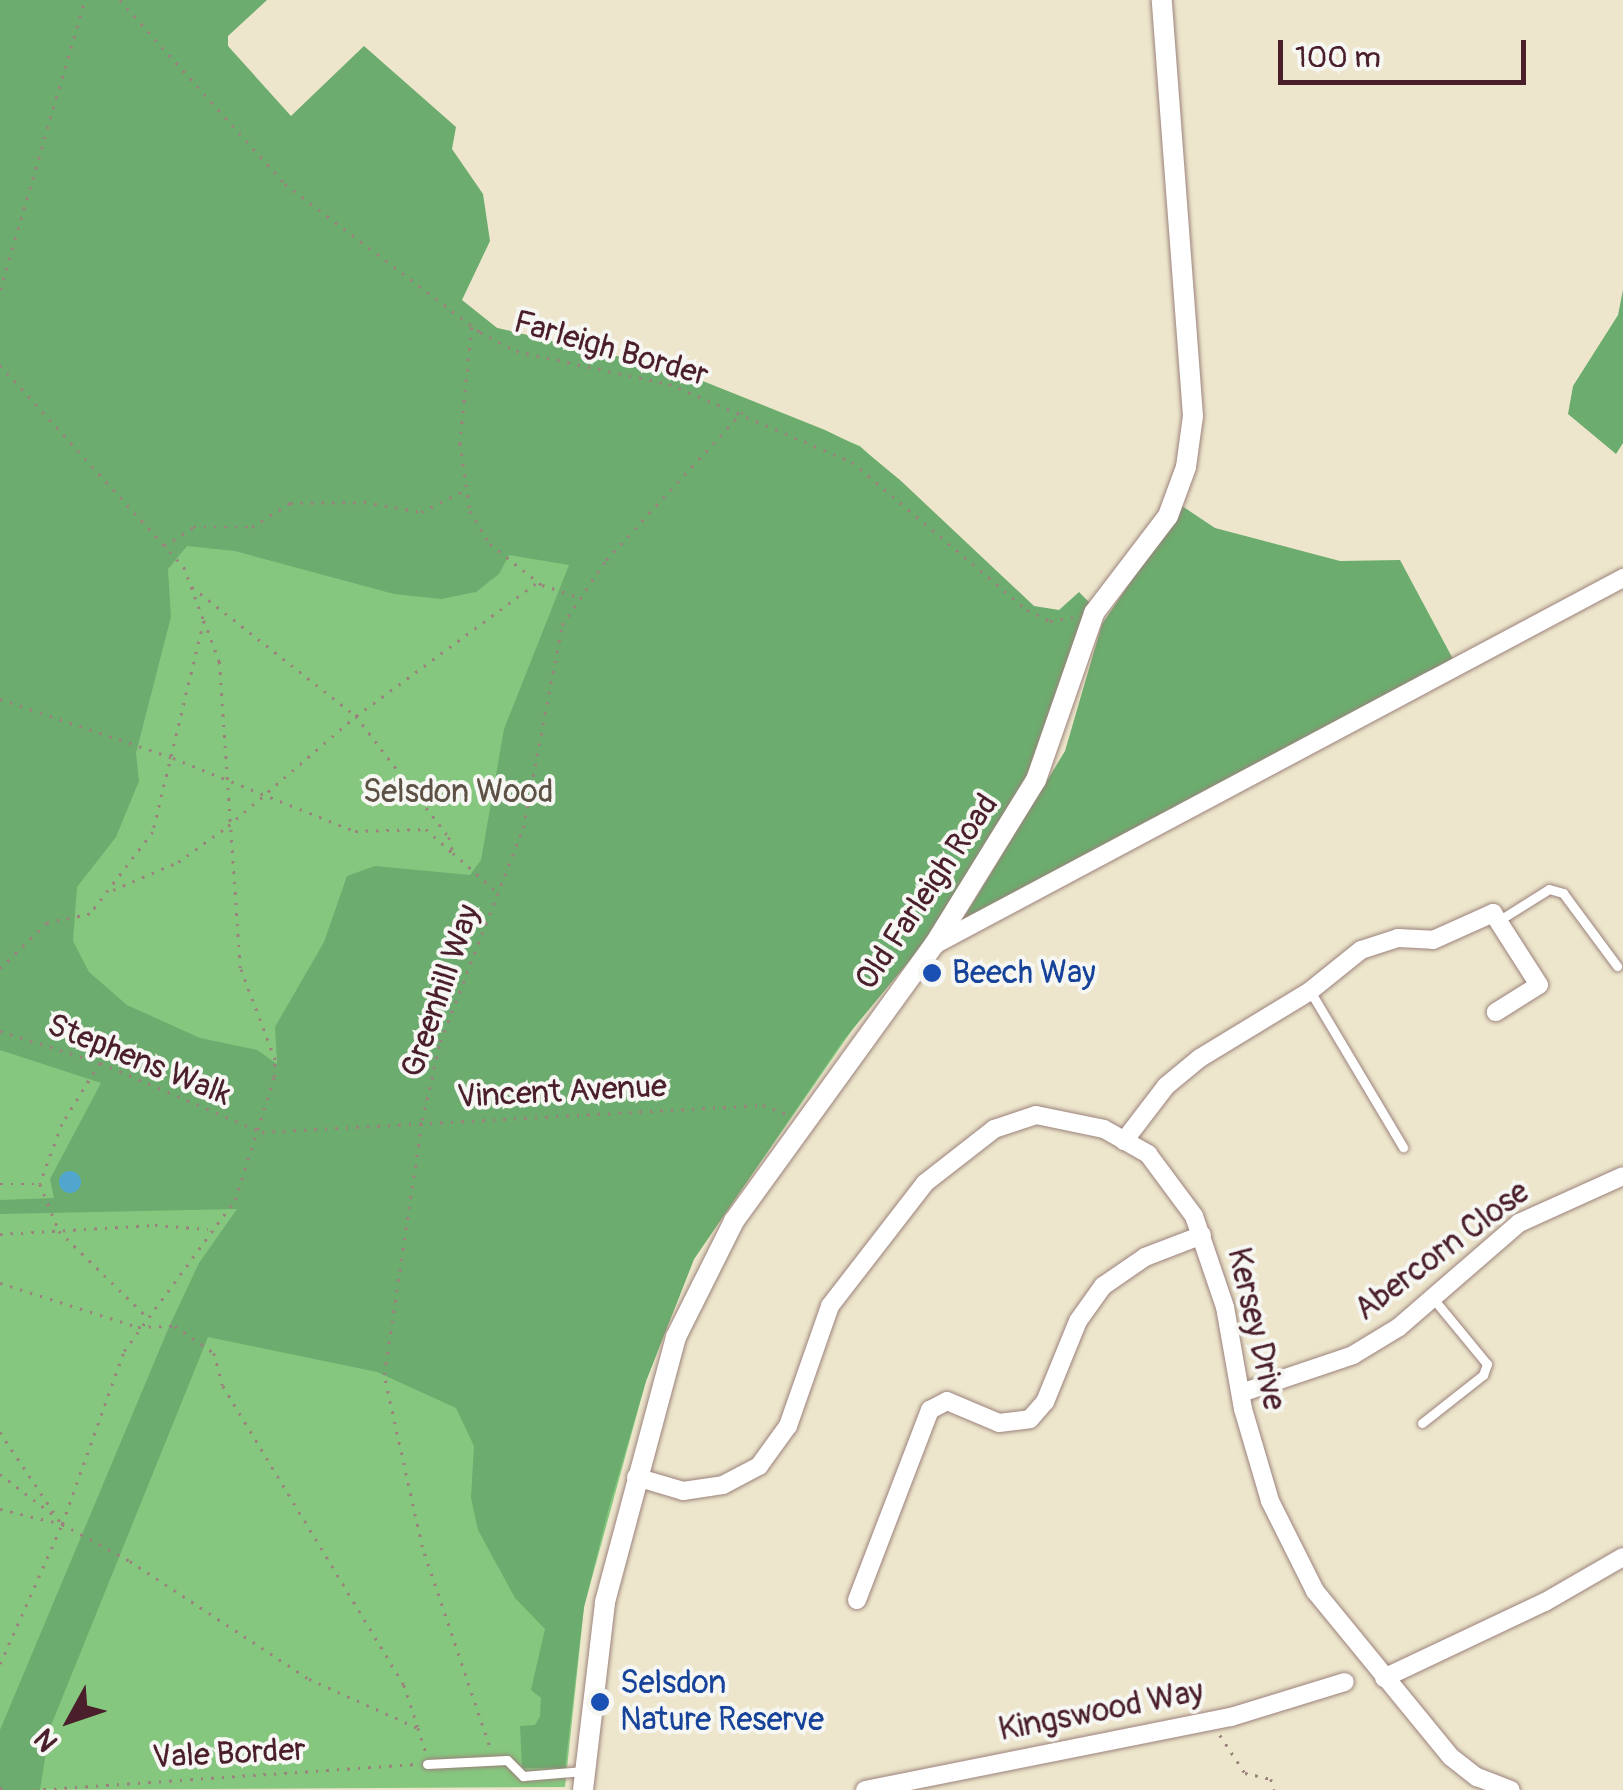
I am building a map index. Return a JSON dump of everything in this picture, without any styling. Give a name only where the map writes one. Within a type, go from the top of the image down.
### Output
[{"type":"street","name":"Old Farleigh Road","points":[[583,1780],[594,1659],[636,1476],[676,1337],[734,1221],[802,1120],[934,946],[1036,780],[1094,613],[1168,516],[1186,467],[1193,416],[1162,0]]},
{"type":"street","points":[[934,946],[1623,578]]},
{"type":"street","points":[[1124,1141],[1166,1086],[1200,1058],[1310,990],[1361,950],[1398,938],[1433,940],[1493,913],[1540,985],[1496,1012]]},
{"type":"street","name":"Kersey Drive","points":[[636,1476],[683,1490],[724,1485],[759,1466],[788,1426],[830,1306],[925,1183],[994,1129],[1036,1115],[1104,1129],[1148,1154],[1202,1235],[1270,1501],[1315,1591],[1450,1757],[1477,1778],[1511,1790]]},
{"type":"street","name":"Abercorn Close","points":[[1241,1393],[1353,1355],[1432,1297],[1519,1224],[1623,1176]]},
{"type":"street","points":[[857,1600],[930,1410],[948,1401],[999,1423],[1030,1419],[1045,1402],[1073,1330],[1102,1286],[1145,1256],[1202,1235]]},
{"type":"street","points":[[1384,1678],[1545,1602],[1623,1557]]},
{"type":"street","name":"Kingswood Way","points":[[865,1790],[1210,1721],[1345,1682]]},
{"type":"lane","points":[[1498,922],[1549,889],[1563,893],[1617,966]]},
{"type":"lane","points":[[1310,990],[1404,1147]]},
{"type":"lane","points":[[1422,1423],[1487,1368],[1432,1297]]},
{"type":"lane","points":[[427,1764],[507,1760],[523,1776],[583,1780]]},
{"type":"path","points":[[0,290],[85,0]]},
{"type":"path","name":"Farleigh Border","points":[[120,0],[285,184],[472,327],[516,352],[669,384],[852,462],[1026,610],[1050,621],[1094,613]]},
{"type":"path","points":[[472,327],[460,443],[470,511],[490,544],[538,582],[577,596]]},
{"type":"path","points":[[0,365],[184,566],[219,662],[224,781],[240,968],[274,1060],[262,1132],[235,1200],[138,1327],[62,1524],[0,1664]]},
{"type":"path","name":"Greenhill Way","points":[[492,1762],[422,1547],[384,1375],[422,1120],[440,1042],[522,828],[562,625],[577,596],[742,412]]},
{"type":"path","points":[[163,547],[194,527],[252,527],[290,503],[364,502],[422,512],[467,489]]},
{"type":"path","points":[[112,891],[178,862],[228,826],[356,716],[538,582]]},
{"type":"path","points":[[191,586],[356,716],[449,838],[453,853]]},
{"type":"path","points":[[0,969],[47,923],[90,914],[112,891],[154,832],[204,621]]},
{"type":"path","points":[[0,698],[174,758],[355,832],[426,829],[498,894]]},
{"type":"path","name":"Stephens Walk","points":[[0,1031],[100,1064],[262,1132]]},
{"type":"path","points":[[100,1064],[62,1124],[40,1184],[59,1231],[146,1316]]},
{"type":"path","name":"Vincent Avenue","points":[[262,1132],[422,1120],[763,1105],[802,1120]]},
{"type":"path","points":[[0,1184],[40,1184]]},
{"type":"path","points":[[0,1234],[211,1230]]},
{"type":"path","points":[[0,1283],[138,1327],[175,1326],[214,1353],[224,1386],[404,1685],[427,1764]]},
{"type":"path","points":[[0,1432],[62,1524]]},
{"type":"path","points":[[0,1474],[58,1518]]},
{"type":"path","points":[[0,1509],[62,1524],[130,1561],[309,1679],[418,1728]]},
{"type":"path","points":[[1210,1721],[1244,1772],[1271,1779],[1274,1790]]},
{"type":"path","name":"Vale Border","points":[[34,1790],[427,1764]]},
{"type":"path","points":[[0,1788],[9,1790]]},
{"type":"green space","name":"Selsdon Wood","points":[[0,0],[399,251],[497,328],[675,370],[860,446],[1050,621],[859,1020],[694,1259],[646,1381],[584,1607],[565,1787],[0,1790]]},
{"type":"green space","name":"Selsdon Wood","points":[[0,0],[267,0],[228,36],[228,46],[291,116],[364,46],[456,127],[452,149],[483,194],[490,241],[462,300],[497,328],[675,370],[825,430],[860,447],[900,480],[1034,606],[1059,610],[1079,592],[1089,602],[1028,775],[925,942],[842,1042],[694,1259],[646,1381],[608,1511],[584,1607],[565,1768],[522,1768],[520,1726],[535,1725],[540,1716],[541,1698],[531,1690],[545,1629],[515,1598],[478,1530],[471,1498],[474,1446],[456,1408],[377,1372],[208,1337],[50,1728],[40,1790],[0,1790],[0,1730],[169,1327],[199,1263],[237,1209],[0,1214],[0,1200],[54,1198],[50,1179],[101,1083],[0,1050]],"holes":[[[187,546],[235,551],[394,594],[441,599],[476,592],[499,574],[509,555],[569,565],[504,729],[481,860],[470,875],[375,866],[347,876],[324,942],[275,1027],[277,1064],[257,1050],[200,1038],[127,1005],[89,972],[73,941],[77,887],[116,837],[139,781],[136,753],[171,617],[168,569]]]},
{"type":"green space","points":[[1623,290],[1623,443],[1616,454],[1568,414],[1573,386],[1618,315]]},
{"type":"green space","points":[[1182,506],[1215,528],[1340,561],[1400,560],[1453,659],[960,924],[1065,751],[1102,624]]},
{"type":"water","points":[[66,1171],[74,1171],[81,1182],[74,1193],[66,1193],[59,1186],[59,1178]]},
{"type":"place","name":"Beech Way","points":[[932,973]]},
{"type":"place","name":"Selsdon Nature Reserve","points":[[600,1702]]}]
